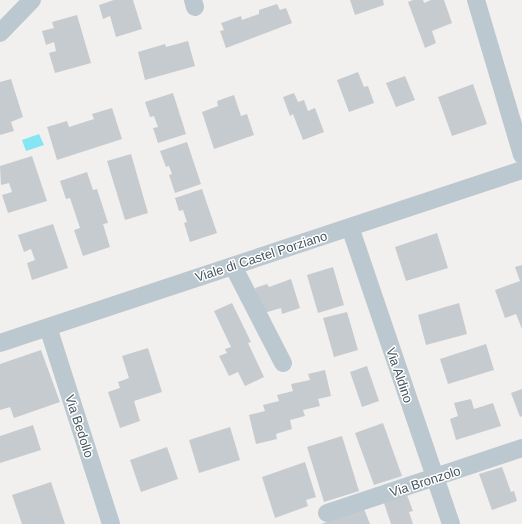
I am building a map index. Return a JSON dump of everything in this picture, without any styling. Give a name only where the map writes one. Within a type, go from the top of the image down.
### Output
[{"type":"street","points":[[0,33],[32,0]]},
{"type":"street","points":[[476,0],[522,155]]},
{"type":"street","name":"Viale di Castel Porziano","points":[[0,343],[522,170]]},
{"type":"street","name":"Via Aldino","points":[[350,227],[451,524]]},
{"type":"street","points":[[233,266],[284,363]]},
{"type":"street","name":"Via Bedollo","points":[[48,327],[111,524]]},
{"type":"street","name":"Via Bronzolo","points":[[327,513],[522,448]]},
{"type":"water","points":[[39,134],[44,145],[26,151],[22,140]]},
{"type":"building","points":[[114,0],[133,0],[142,29],[116,37],[110,16],[103,19],[99,5]]},
{"type":"building","points":[[350,0],[383,0],[384,5],[355,15]]},
{"type":"building","points":[[413,0],[423,0],[424,3],[431,0],[444,0],[452,23],[432,31],[436,43],[425,48],[408,2]]},
{"type":"building","points":[[277,4],[280,10],[286,8],[292,23],[226,48],[220,31],[224,30],[221,23],[241,16],[242,20],[259,14],[259,10]]},
{"type":"building","points":[[77,15],[91,63],[55,73],[49,53],[56,51],[54,42],[46,45],[42,31],[54,28],[52,22]]},
{"type":"building","points":[[188,41],[195,66],[145,80],[138,52],[165,44],[166,47]]},
{"type":"building","points":[[358,72],[364,87],[368,86],[374,103],[349,112],[337,80]]},
{"type":"building","points":[[405,76],[415,100],[396,107],[386,83]]},
{"type":"building","points":[[11,79],[23,117],[11,122],[14,131],[0,135],[0,82]]},
{"type":"building","points":[[473,84],[487,124],[452,136],[438,97]]},
{"type":"building","points":[[173,93],[186,134],[158,143],[153,128],[158,127],[154,116],[150,117],[145,102]]},
{"type":"building","points":[[294,93],[298,102],[304,100],[308,111],[315,108],[324,132],[303,140],[293,114],[290,116],[283,97]]},
{"type":"building","points":[[234,95],[241,116],[247,114],[254,135],[214,149],[202,112],[218,106],[217,101]]},
{"type":"building","points":[[112,108],[122,139],[57,160],[47,127],[67,121],[69,127],[94,119],[92,114]]},
{"type":"building","points":[[187,142],[201,184],[175,193],[169,175],[172,174],[169,166],[166,167],[160,151]]},
{"type":"building","points":[[131,154],[148,213],[125,220],[107,161]]},
{"type":"building","points":[[32,156],[47,201],[8,213],[2,195],[12,192],[9,183],[1,185],[0,166]]},
{"type":"building","points":[[87,172],[93,190],[97,189],[108,223],[103,224],[110,247],[83,256],[74,230],[80,228],[70,198],[66,199],[60,181]]},
{"type":"building","points":[[202,189],[217,233],[190,242],[184,223],[187,222],[183,210],[179,211],[175,198]]},
{"type":"building","points":[[53,224],[68,268],[32,280],[27,263],[35,260],[31,249],[24,252],[18,235]]},
{"type":"building","points":[[437,233],[448,268],[406,281],[395,247]]},
{"type":"building","points":[[522,265],[522,329],[516,314],[505,318],[495,290],[520,281],[515,267]]},
{"type":"building","points":[[333,267],[344,305],[318,313],[307,275]]},
{"type":"building","points":[[291,279],[300,308],[282,314],[281,308],[264,313],[255,288],[267,284],[269,287]]},
{"type":"building","points":[[232,303],[251,342],[248,343],[264,377],[245,386],[238,372],[229,376],[219,356],[227,353],[225,349],[231,347],[214,311]]},
{"type":"building","points":[[459,303],[467,334],[426,345],[418,315]]},
{"type":"building","points":[[347,312],[358,350],[334,357],[323,318]]},
{"type":"building","points":[[486,344],[494,370],[448,384],[440,359]]},
{"type":"building","points":[[148,348],[162,392],[134,401],[140,421],[120,428],[108,392],[120,388],[118,382],[129,378],[122,356]]},
{"type":"building","points":[[41,350],[60,402],[14,418],[10,407],[0,410],[0,364]]},
{"type":"building","points":[[367,366],[379,401],[362,407],[350,372]]},
{"type":"building","points":[[325,370],[331,396],[318,399],[320,406],[303,410],[305,416],[290,420],[292,429],[276,434],[277,439],[256,444],[249,415],[265,411],[263,405],[279,401],[277,395],[293,391],[291,384],[310,380],[308,374]]},
{"type":"building","points":[[522,389],[522,416],[520,417],[511,393]]},
{"type":"building","points":[[471,399],[474,409],[493,403],[501,426],[456,440],[450,419],[458,416],[454,403]]},
{"type":"building","points":[[383,423],[402,476],[374,485],[355,433]]},
{"type":"building","points":[[33,425],[41,450],[0,463],[0,436]]},
{"type":"building","points":[[230,427],[240,460],[199,473],[189,440]]},
{"type":"building","points":[[342,436],[359,491],[324,502],[307,447]]},
{"type":"building","points":[[167,447],[178,479],[141,492],[130,460]]},
{"type":"building","points":[[305,462],[316,497],[306,500],[308,506],[275,518],[262,477]]},
{"type":"building","points":[[502,467],[511,492],[514,491],[517,501],[492,510],[479,474]]},
{"type":"building","points":[[51,482],[65,524],[22,524],[12,495]]},
{"type":"building","points":[[407,495],[413,511],[409,512],[413,524],[391,524],[384,503]]},
{"type":"building","points":[[364,509],[370,524],[321,524]]}]
